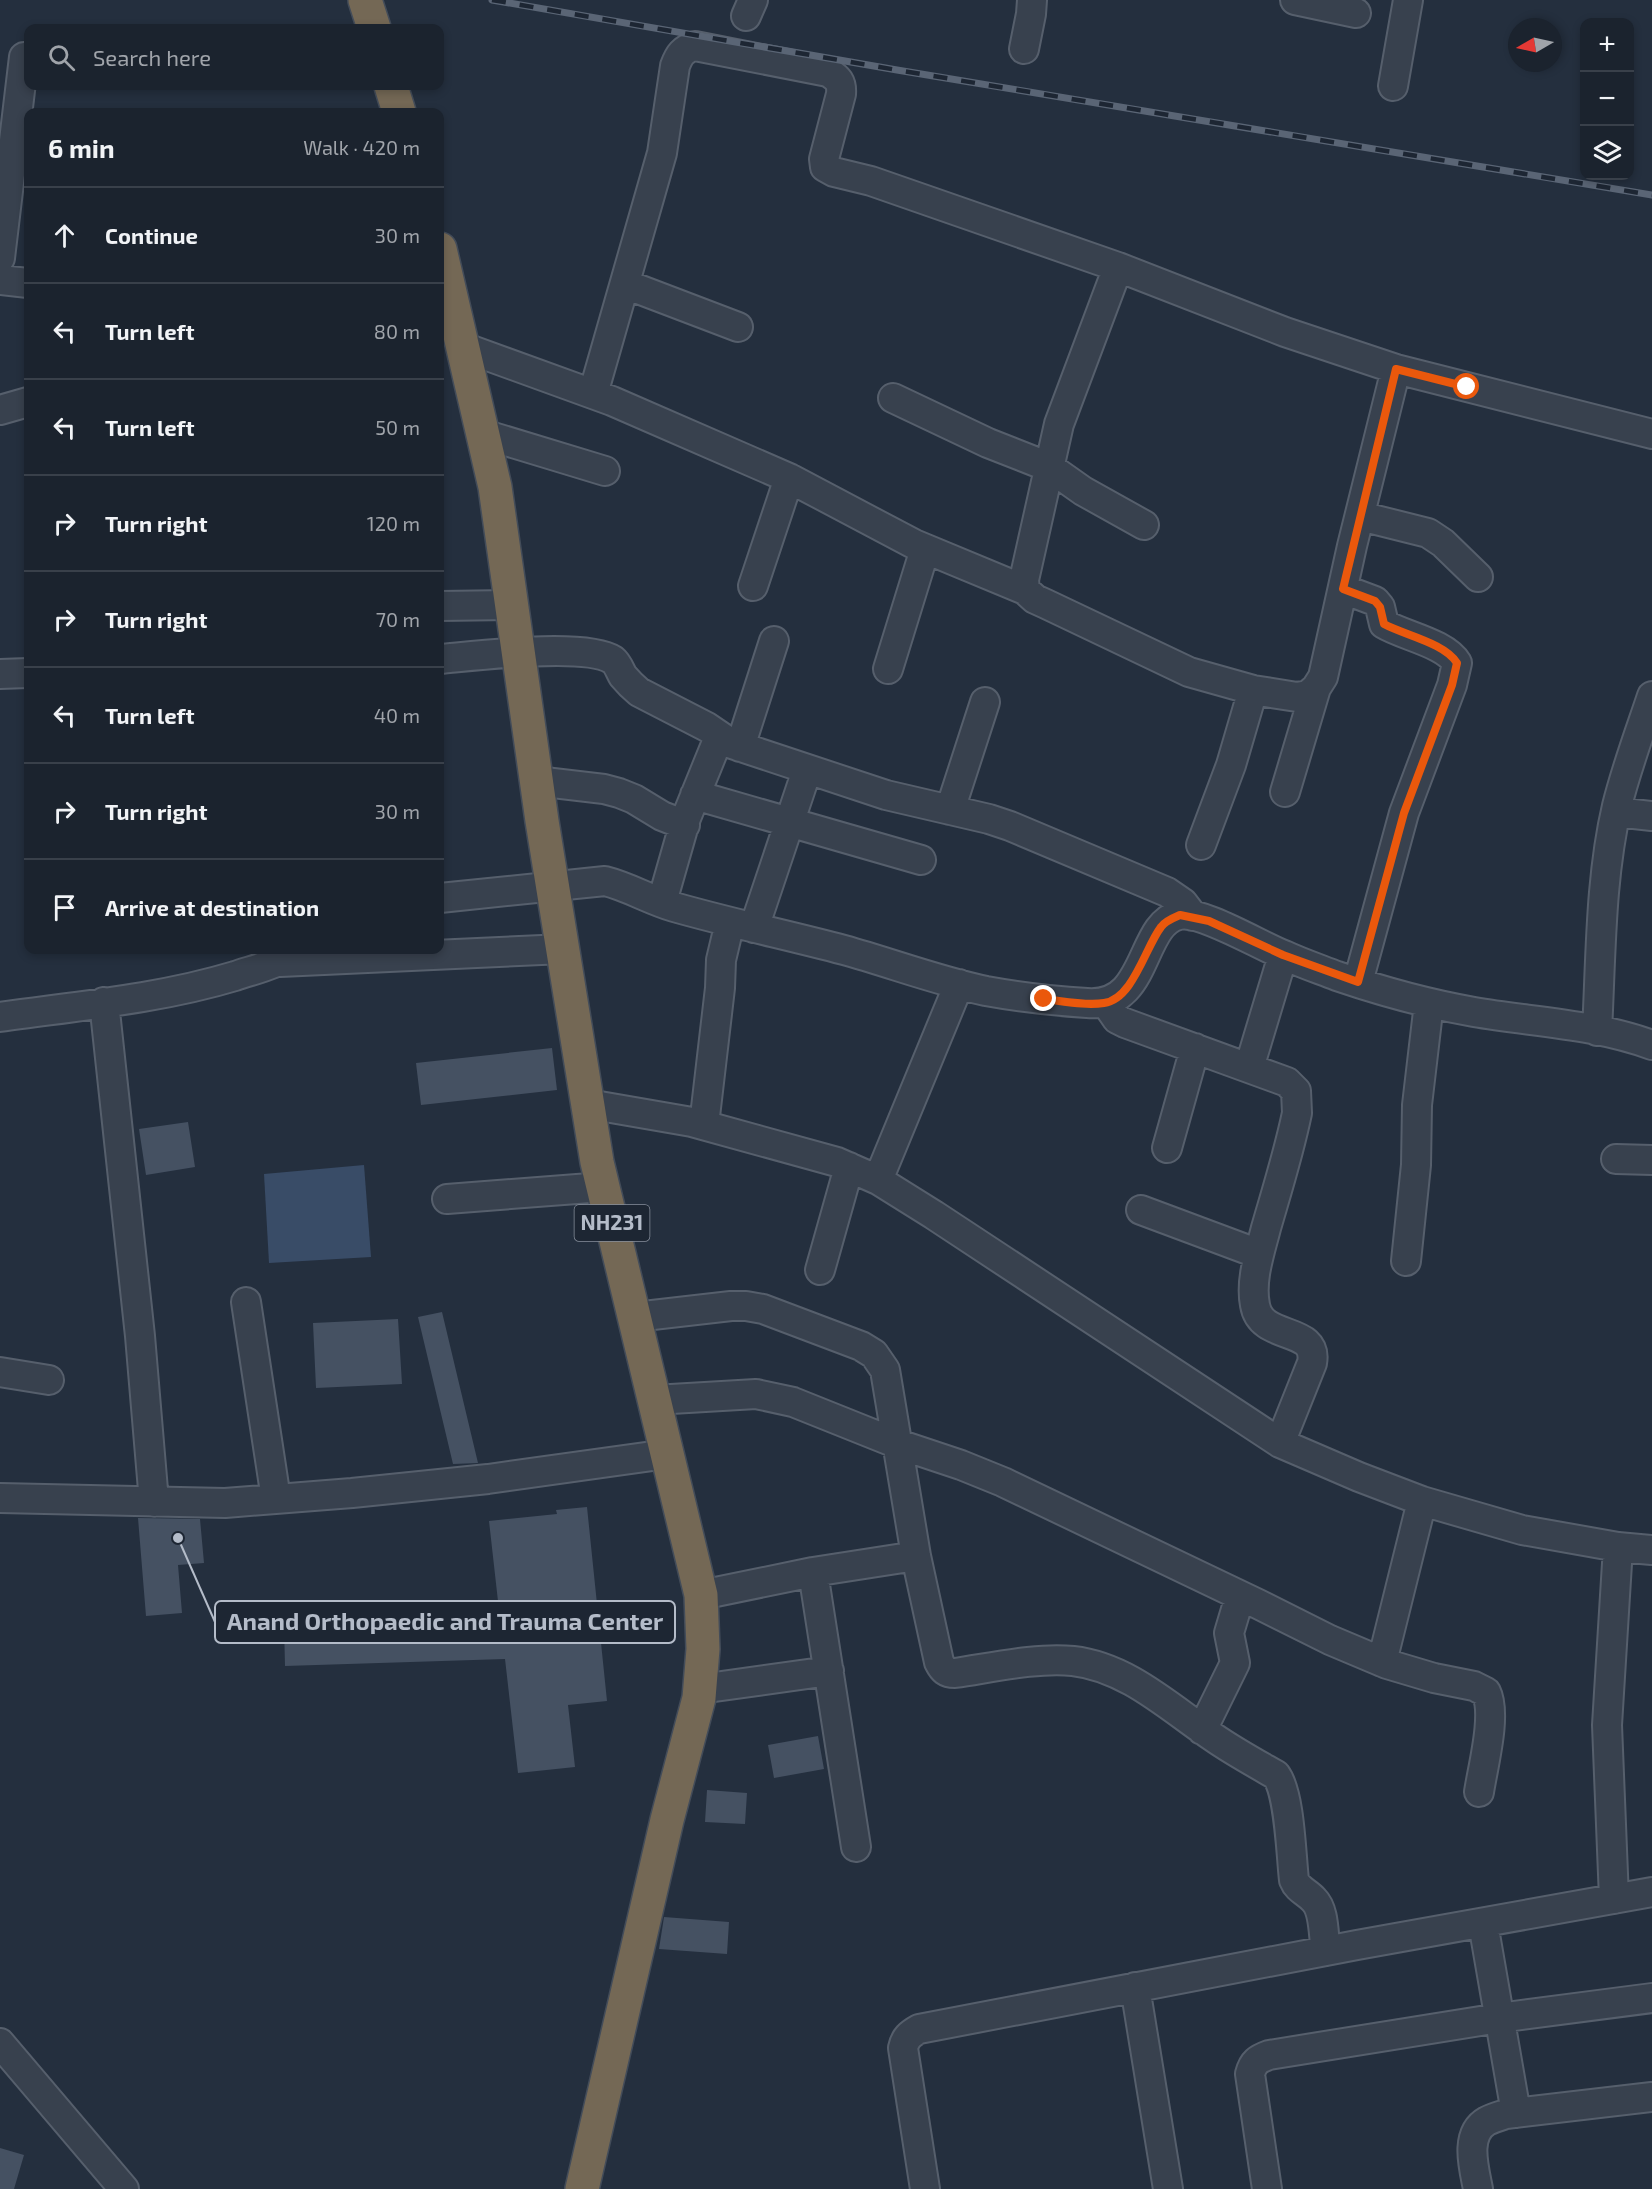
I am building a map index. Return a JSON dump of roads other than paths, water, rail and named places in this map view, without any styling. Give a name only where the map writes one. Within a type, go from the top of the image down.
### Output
[{"type":"highway","points":[[365,0],[373,24]]},
{"type":"highway","points":[[392,90],[398,108]]},
{"type":"highway","name":"NH231","points":[[445,292],[463,347],[495,487],[536,781],[603,1186],[701,1595],[703,1648],[700,1689],[667,1820],[582,2189]]},
{"type":"street","points":[[1024,49],[1032,0]]},
{"type":"street","points":[[1295,0],[1356,13]]},
{"type":"street","points":[[1393,86],[1408,0]]},
{"type":"street","points":[[594,394],[662,153],[675,66],[685,48],[694,46],[828,72],[837,77],[842,85],[841,94],[824,159],[825,166],[834,172],[870,181],[1118,267],[1285,332],[1396,369],[1652,434]]},
{"type":"street","points":[[0,258],[24,57]]},
{"type":"street","points":[[1025,590],[1024,580],[1059,424],[1118,267]]},
{"type":"street","points":[[0,280],[24,283]]},
{"type":"street","points":[[625,284],[738,327]]},
{"type":"street","points":[[463,347],[594,394],[789,478],[925,549],[1025,590],[1035,599],[1189,672],[1253,690],[1297,698],[1308,695],[1316,688]]},
{"type":"street","points":[[1285,792],[1316,688],[1323,677],[1396,369]]},
{"type":"street","points":[[893,398],[988,443],[1049,467],[1083,490],[1144,525]]},
{"type":"street","points":[[0,410],[24,403]]},
{"type":"street","points":[[483,434],[605,471]]},
{"type":"street","points":[[753,586],[789,478]]},
{"type":"street","points":[[1360,516],[1428,533],[1443,543],[1478,577]]},
{"type":"street","points":[[888,669],[925,549]]},
{"type":"street","points":[[1343,589],[1375,601],[1380,607],[1384,624],[1453,655],[1457,663],[1452,685],[1404,813],[1358,982]]},
{"type":"street","points":[[444,606],[512,604]]},
{"type":"street","points":[[662,902],[695,795],[730,742],[774,641]]},
{"type":"street","points":[[444,659],[517,652],[573,652],[612,660],[639,692],[707,727],[730,742],[886,795],[1010,826],[1167,892],[1182,903],[1192,916]]},
{"type":"street","points":[[0,674],[24,674]]},
{"type":"street","points":[[1201,845],[1231,765],[1253,690]]},
{"type":"street","points":[[1597,1030],[1605,881],[1616,812],[1652,696]]},
{"type":"street","points":[[950,810],[985,702]]},
{"type":"street","points":[[704,1125],[720,988],[721,960],[742,925],[789,823],[807,770]]},
{"type":"street","points":[[536,781],[604,789],[619,793],[662,816],[685,825]]},
{"type":"street","points":[[695,795],[921,860]]},
{"type":"street","points":[[1616,812],[1652,816]]},
{"type":"street","points":[[444,898],[605,881],[625,886],[662,902],[742,925],[845,950],[959,984],[987,991],[1091,1004],[1106,1003],[1124,992],[1161,926],[1180,915],[1192,916],[1209,921],[1283,955],[1358,982],[1429,1003],[1597,1030],[1626,1036],[1652,1045]]},
{"type":"street","points":[[444,952],[564,949]]},
{"type":"street","points":[[0,1017],[104,1002],[213,982],[289,956],[353,954]]},
{"type":"street","points":[[1249,1068],[1283,955]]},
{"type":"street","points":[[878,1180],[959,984]]},
{"type":"street","points":[[104,1002],[140,1336],[154,1502]]},
{"type":"street","points":[[1106,1003],[1117,1019],[1125,1023],[1293,1086],[1298,1099],[1297,1113],[1259,1254],[1253,1292],[1256,1311],[1261,1320],[1270,1328],[1305,1340],[1312,1346],[1314,1354],[1281,1443]]},
{"type":"street","points":[[1406,1261],[1416,1165],[1417,1105],[1429,1003]]},
{"type":"street","points":[[1167,1148],[1195,1048]]},
{"type":"street","points":[[588,1104],[704,1125],[849,1167],[878,1180],[1281,1443],[1359,1477],[1422,1501],[1522,1530],[1618,1547],[1652,1550]]},
{"type":"street","points":[[1616,1159],[1652,1160]]},
{"type":"street","points":[[820,1270],[849,1167]]},
{"type":"street","points":[[447,1199],[603,1186]]},
{"type":"street","points":[[1140,1210],[1259,1254]]},
{"type":"street","points":[[246,1302],[276,1499]]},
{"type":"street","points":[[635,1317],[746,1306],[791,1318],[861,1346],[874,1354],[885,1370],[916,1556],[939,1662],[947,1673],[1062,1660],[1085,1663],[1114,1671],[1168,1704],[1202,1730],[1276,1775],[1281,1782],[1284,1798],[1294,1880],[1297,1887],[1316,1901],[1320,1908],[1326,1951]]},
{"type":"street","points":[[0,1372],[49,1380]]},
{"type":"street","points":[[654,1400],[756,1394],[793,1402],[898,1444],[1003,1482],[1330,1640],[1382,1662],[1434,1678],[1474,1686],[1486,1692],[1490,1700],[1491,1716],[1479,1792]]},
{"type":"street","points":[[0,1498],[225,1503],[488,1479],[667,1454]]},
{"type":"street","points":[[1382,1662],[1422,1501]]},
{"type":"street","points":[[1614,1899],[1607,1725],[1618,1547]]},
{"type":"street","points":[[701,1595],[813,1572],[916,1556]]},
{"type":"street","points":[[813,1572],[856,1847]]},
{"type":"street","points":[[1202,1730],[1235,1663],[1229,1633],[1240,1596]]},
{"type":"street","points":[[700,1689],[829,1671]]},
{"type":"street","points":[[925,2189],[903,2060],[904,2041],[919,2029],[1326,1951],[1652,1892]]},
{"type":"street","points":[[1483,1923],[1516,2113]]},
{"type":"street","points":[[1135,1987],[1168,2189]]},
{"type":"street","points":[[1267,2189],[1250,2074],[1253,2065],[1259,2059],[1269,2055],[1370,2037],[1652,1998]]},
{"type":"street","points":[[0,2043],[124,2189]]},
{"type":"street","points":[[1478,2189],[1473,2152],[1477,2130],[1487,2121],[1506,2114],[1652,2097]]},
{"type":"water","points":[[364,1165],[371,1257],[269,1263],[264,1174]]},
{"type":"railway","points":[[492,0],[897,70],[1652,195]]},
{"type":"place","name":"Anand Orthopaedic and Trauma Center","points":[[178,1538]]}]
